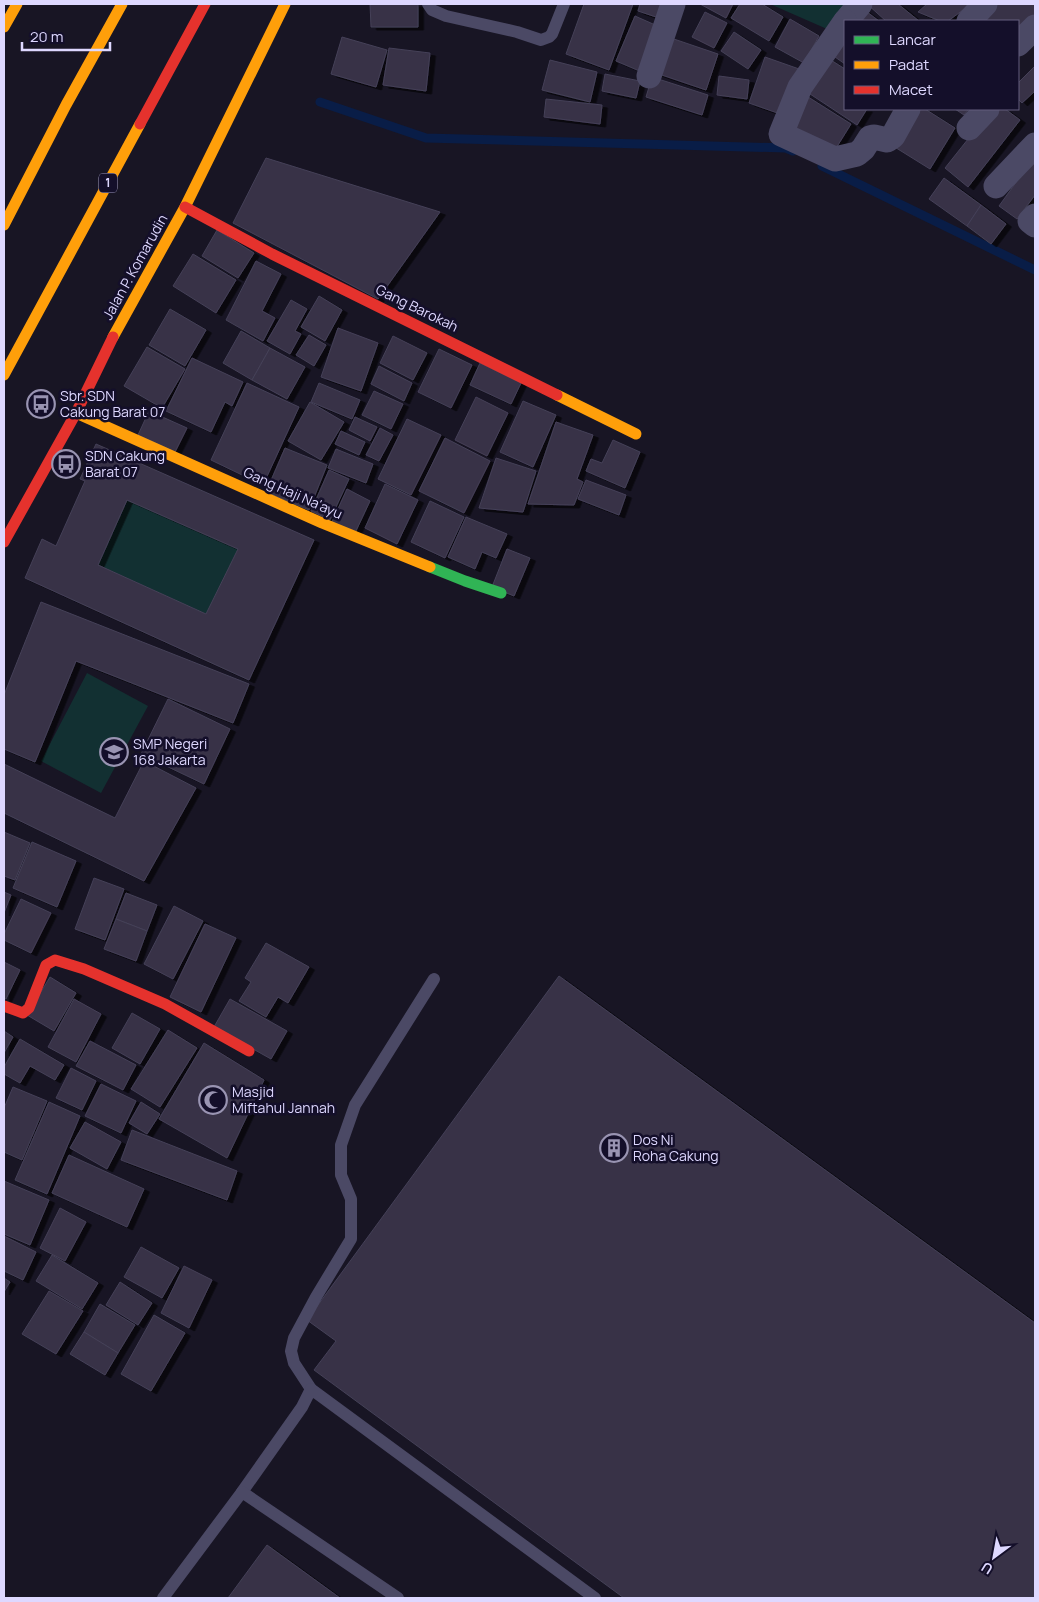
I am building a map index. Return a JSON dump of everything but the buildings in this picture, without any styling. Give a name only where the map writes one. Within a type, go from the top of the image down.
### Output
[{"type":"main road","points":[[4,27],[17,4]]},
{"type":"main road","points":[[4,225],[66,105],[122,4]]},
{"type":"main road","name":"1","points":[[4,375],[205,4]]},
{"type":"main road","name":"Jalan P. Komarudin","points":[[4,542],[76,413],[113,337],[185,207],[285,4]]},
{"type":"main road","points":[[4,201],[66,105]]},
{"type":"main road","name":"Gang Barokah","points":[[185,207],[272,254],[636,434]]},
{"type":"main road","name":"Gang Haji Na'ayu","points":[[76,413],[322,523],[465,581],[501,593]]},
{"type":"main road","points":[[4,1006],[23,1013],[29,1008],[46,965],[55,960],[84,969],[165,1004],[250,1051]]},
{"type":"street","points":[[649,76],[673,4]]},
{"type":"street","points":[[847,20],[860,4]]},
{"type":"street","points":[[970,20],[985,4]]},
{"type":"street","points":[[844,23],[800,87],[781,134],[835,159],[857,154],[863,149],[870,138],[887,140],[893,136],[907,110]]},
{"type":"street","points":[[1019,43],[1035,27]]},
{"type":"street","points":[[969,128],[986,110]]},
{"type":"street","points":[[996,186],[1035,145]]},
{"type":"street","points":[[1035,216],[1030,221],[1035,225]]},
{"type":"lane","points":[[428,4],[432,10],[446,16],[517,32],[541,40],[549,38],[552,34],[564,4]]},
{"type":"lane","points":[[434,979],[355,1105],[341,1145],[341,1175],[351,1198],[351,1239],[294,1338],[291,1351],[294,1363],[311,1389],[595,1598]]},
{"type":"lane","points":[[163,1598],[242,1492],[302,1407],[311,1389]]},
{"type":"lane","points":[[242,1492],[398,1598]]},
{"type":"green space","points":[[770,4],[853,4],[827,29]]},
{"type":"green space","points":[[127,500],[238,549],[206,614],[98,565]]},
{"type":"green space","points":[[87,673],[148,706],[101,793],[41,761]]},
{"type":"waterway","points":[[320,102],[426,138],[786,148],[793,151]]},
{"type":"waterway","points":[[822,166],[1035,270]]},
{"type":"traffic: fast","points":[[430,567],[501,593]]},
{"type":"traffic: slow","points":[[4,27],[17,4]]},
{"type":"traffic: slow","points":[[4,225],[66,105],[122,4]]},
{"type":"traffic: slow","points":[[113,337],[185,207],[285,4]]},
{"type":"traffic: slow","points":[[4,375],[140,124]]},
{"type":"traffic: slow","points":[[557,395],[636,434]]},
{"type":"traffic: slow","points":[[76,413],[322,523],[430,567]]},
{"type":"traffic: jam","points":[[140,124],[205,4]]},
{"type":"traffic: jam","points":[[185,207],[272,254],[557,395]]},
{"type":"traffic: jam","points":[[4,542],[76,413],[113,337]]},
{"type":"traffic: jam","points":[[4,1006],[23,1013],[29,1008],[46,965],[55,960],[84,969],[165,1004],[249,1051]]},
{"type":"place","name":"Sbr. SDN Cakung Barat 07","points":[[41,404]]},
{"type":"place","name":"SDN Cakung Barat 07","points":[[66,464]]},
{"type":"place","name":"SMP Negeri 168 Jakarta","points":[[114,752]]},
{"type":"place","name":"Masjid Miftahul Jannah","points":[[213,1100]]},
{"type":"place","name":"Dos Ni Roha Cakung","points":[[614,1148]]}]
